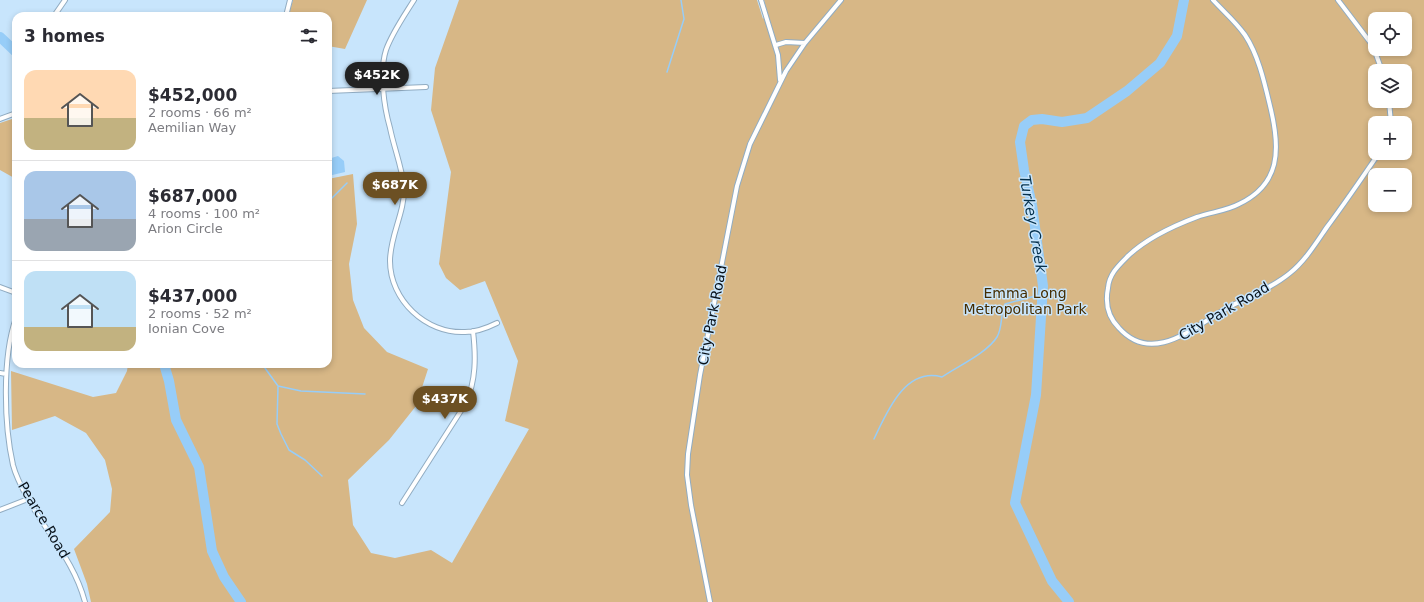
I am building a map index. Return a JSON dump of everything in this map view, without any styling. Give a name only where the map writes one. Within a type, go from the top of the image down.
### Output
[{"type":"street","points":[[57,12],[65,0]]},
{"type":"street","points":[[287,12],[290,0]]},
{"type":"street","points":[[414,0],[386,50],[383,62],[388,121],[401,166],[404,188],[402,209],[390,255],[394,282],[406,305],[426,322],[451,331],[473,331],[497,323]]},
{"type":"street","points":[[761,0],[776,45],[780,63],[780,82]]},
{"type":"street","name":"City Park Road","points":[[710,602],[689,495],[687,475],[688,448],[700,375],[742,167],[750,144],[780,82],[805,43],[841,0]]},
{"type":"street","name":"City Park Road","points":[[1213,0],[1244,34],[1258,63],[1274,122],[1277,142],[1276,158],[1268,178],[1257,193],[1250,198],[1237,205],[1198,217],[1176,226],[1133,251],[1115,269],[1108,282],[1108,311],[1115,324],[1127,336],[1134,341],[1149,344],[1171,341],[1290,274],[1309,253],[1375,160]]},
{"type":"street","points":[[1338,0],[1373,46],[1379,64]]},
{"type":"street","points":[[776,45],[786,42],[805,43]]},
{"type":"street","points":[[332,91],[426,87]]},
{"type":"street","points":[[0,119],[12,114]]},
{"type":"street","points":[[0,287],[12,292]]},
{"type":"street","points":[[402,503],[466,404],[472,389],[475,368],[473,331]]},
{"type":"street","name":"Pearce Road","points":[[12,332],[8,347],[6,374],[9,437],[13,461],[20,483],[28,499],[74,571],[85,602]]},
{"type":"street","points":[[0,373],[6,374]]},
{"type":"street","points":[[0,510],[28,499]]},
{"type":"green space","points":[[293,0],[367,0],[345,49],[332,47],[332,12],[289,12]]},
{"type":"green space","name":"Emma Long Metropolitan Park","points":[[459,0],[757,0],[763,19],[767,12],[764,0],[1424,0],[1424,602],[91,602],[87,584],[74,549],[110,512],[112,489],[105,460],[86,433],[55,416],[12,430],[11,371],[93,397],[116,393],[127,368],[332,368],[332,178],[353,174],[357,224],[349,264],[353,300],[364,328],[387,352],[428,369],[416,406],[389,440],[348,480],[353,525],[371,553],[395,558],[431,550],[452,563],[529,429],[505,421],[518,361],[485,281],[460,290],[446,278],[439,264],[451,172],[431,110],[435,68]]},
{"type":"green space","points":[[12,119],[12,177],[0,170],[0,123]]},
{"type":"water","points":[[338,156],[344,161],[345,172],[332,175],[332,158]]},
{"type":"waterway","points":[[667,72],[684,19],[681,0]]},
{"type":"waterway","name":"Turkey Creek","points":[[1069,602],[1052,581],[1015,503],[1036,395],[1043,286],[1032,205],[1024,170],[1020,142],[1024,126],[1032,120],[1042,119],[1062,122],[1087,118],[1127,91],[1160,63],[1177,36],[1184,0]]},
{"type":"waterway","points":[[0,37],[12,48]]},
{"type":"waterway","points":[[332,198],[347,183]]},
{"type":"waterway","points":[[874,439],[891,405],[908,385],[918,379],[929,376],[942,377],[979,354],[997,337],[1005,304],[1043,294]]},
{"type":"waterway","points":[[165,368],[176,420],[199,467],[212,551],[224,577],[241,602]]},
{"type":"waterway","points":[[265,368],[278,386],[301,391],[365,394]]},
{"type":"waterway","points":[[278,387],[277,424],[281,434],[289,450],[305,460],[322,476]]}]
